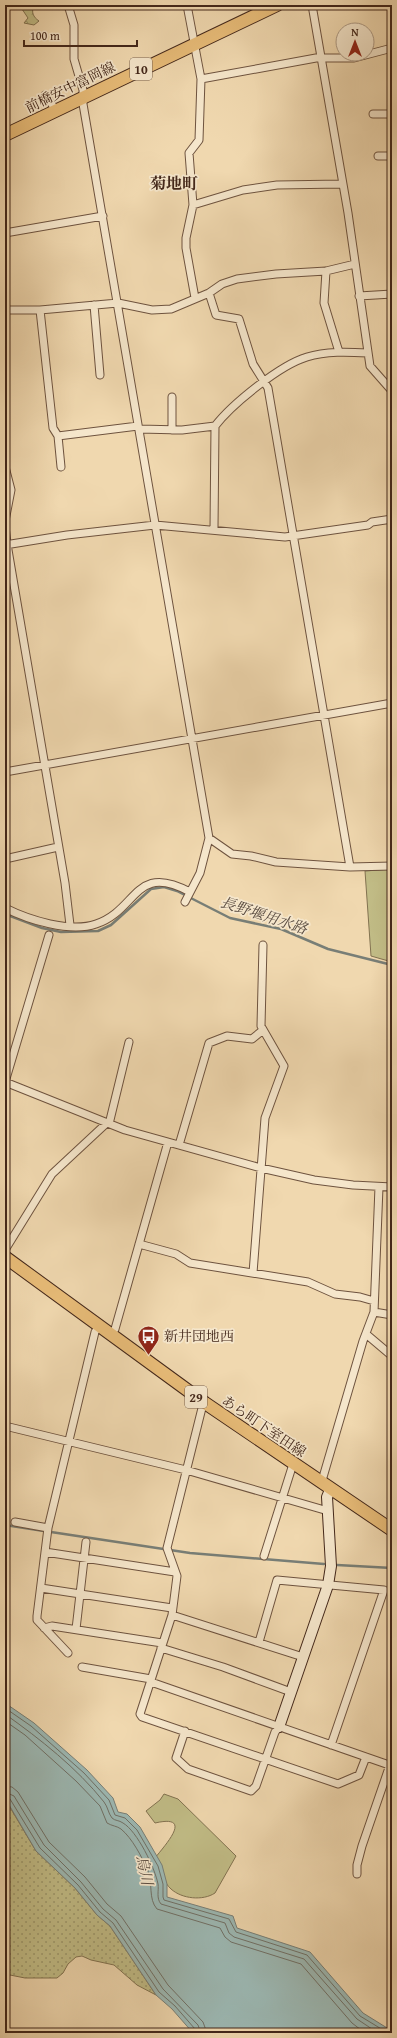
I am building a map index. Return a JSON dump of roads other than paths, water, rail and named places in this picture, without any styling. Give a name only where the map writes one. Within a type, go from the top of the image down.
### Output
[{"type":"main road","name":"前橋安中富岡線","points":[[5,135],[277,5]]},
{"type":"main road","name":"あら町下室田線","points":[[5,1257],[205,1403],[392,1530]]},
{"type":"street","points":[[5,908],[43,922],[70,925],[92,925],[105,920],[141,890],[155,882],[170,882],[187,897],[200,873],[209,838],[193,738],[138,428],[83,90],[74,59],[74,25],[70,5]]},
{"type":"street","points":[[187,5],[201,78],[199,140],[189,153],[193,205],[186,238],[186,248],[195,298]]},
{"type":"street","points":[[312,5],[355,264],[370,366],[392,391]]},
{"type":"street","points":[[201,78],[316,58],[354,58],[392,48]]},
{"type":"street","points":[[45,94],[56,110]]},
{"type":"street","points":[[373,114],[392,114]]},
{"type":"street","points":[[378,156],[392,156]]},
{"type":"street","points":[[193,205],[244,190],[277,185],[342,184]]},
{"type":"street","points":[[5,233],[103,216]]},
{"type":"street","points":[[5,310],[40,310],[118,303],[142,309],[161,310],[181,306],[195,298],[209,293],[222,284],[237,279],[276,274],[326,271],[355,264]]},
{"type":"street","points":[[326,271],[324,303],[339,352]]},
{"type":"street","points":[[209,293],[216,315],[239,319],[253,364],[268,388],[350,867]]},
{"type":"street","points":[[359,296],[392,294]]},
{"type":"street","points":[[94,305],[100,375]]},
{"type":"street","points":[[40,310],[53,428],[58,436],[61,467]]},
{"type":"street","points":[[214,529],[215,426],[226,412],[264,383],[300,359],[313,355],[339,352],[368,353]]},
{"type":"street","points":[[172,397],[172,430]]},
{"type":"street","points":[[58,436],[138,428],[172,430],[215,426]]},
{"type":"street","points":[[5,466],[11,490],[5,521]]},
{"type":"street","points":[[6,544],[67,534],[155,525],[214,529],[285,537],[368,525],[372,522],[392,519]]},
{"type":"street","points":[[5,526],[6,544],[45,765],[70,925]]},
{"type":"street","points":[[5,772],[392,703]]},
{"type":"street","points":[[209,838],[232,854],[251,856],[276,862],[350,867],[392,866]]},
{"type":"street","points":[[5,859],[58,847]]},
{"type":"street","points":[[49,934],[5,1082],[108,1124],[261,1168],[314,1180],[392,1187]]},
{"type":"street","points":[[253,1273],[265,1118],[284,1066],[260,1022],[263,945]]},
{"type":"street","points":[[179,1145],[209,1043],[227,1036],[252,1039],[263,1030]]},
{"type":"street","points":[[5,1250],[52,1174],[108,1124],[129,1042]]},
{"type":"street","points":[[111,1335],[115,1329],[168,1142]]},
{"type":"street","points":[[185,1731],[176,1758],[188,1769],[251,1791],[256,1786],[275,1732],[279,1727],[328,1585],[331,1566],[326,1486],[366,1334],[374,1312],[379,1187]]},
{"type":"street","points":[[140,1244],[176,1254],[190,1264],[308,1282],[335,1294],[360,1297],[374,1301]]},
{"type":"street","points":[[374,1312],[392,1315]]},
{"type":"street","points":[[68,1653],[37,1620],[37,1616],[48,1528],[95,1332],[99,1326]]},
{"type":"street","points":[[366,1334],[392,1356]]},
{"type":"street","points":[[205,1403],[202,1408],[167,1548],[177,1576],[172,1611],[140,1714],[142,1717],[266,1758],[338,1784],[359,1775],[366,1757]]},
{"type":"street","points":[[5,1426],[186,1470],[328,1511]]},
{"type":"street","points":[[264,1556],[293,1464]]},
{"type":"street","points":[[15,1522],[48,1528]]},
{"type":"street","points":[[76,1629],[86,1542]]},
{"type":"street","points":[[45,1552],[175,1572]]},
{"type":"street","points":[[259,1642],[278,1580],[384,1590],[331,1745]]},
{"type":"street","points":[[41,1588],[172,1611],[303,1657]]},
{"type":"street","points":[[44,1628],[52,1626],[76,1629],[162,1646],[291,1692]]},
{"type":"street","points":[[82,1667],[151,1680],[331,1745],[366,1757],[391,1763],[362,1846],[357,1865],[357,1874]]},
{"type":"water","name":"烏川","points":[[5,1703],[34,1723],[87,1770],[113,1798],[118,1812],[127,1814],[140,1827],[162,1865],[167,1884],[167,1897],[233,1916],[237,1928],[310,1952],[363,2013],[392,2031],[392,2033],[193,2033],[172,2009],[156,1995],[110,1926],[97,1915],[75,1888],[36,1851],[5,1798]]},
{"type":"waterway","name":"長野堰用水路","points":[[5,914],[42,928],[61,932],[98,931],[111,925],[151,889],[164,887],[177,891],[230,918],[281,929],[328,949],[392,965]]},
{"type":"waterway","points":[[5,1525],[44,1531]]},
{"type":"waterway","points":[[51,1532],[190,1553],[324,1564]]},
{"type":"waterway","points":[[337,1565],[392,1568]]},
{"type":"place","name":"新井団地西","points":[[149,1356]]},
{"type":"district","name":"菊地町","points":[[174,183]]}]
